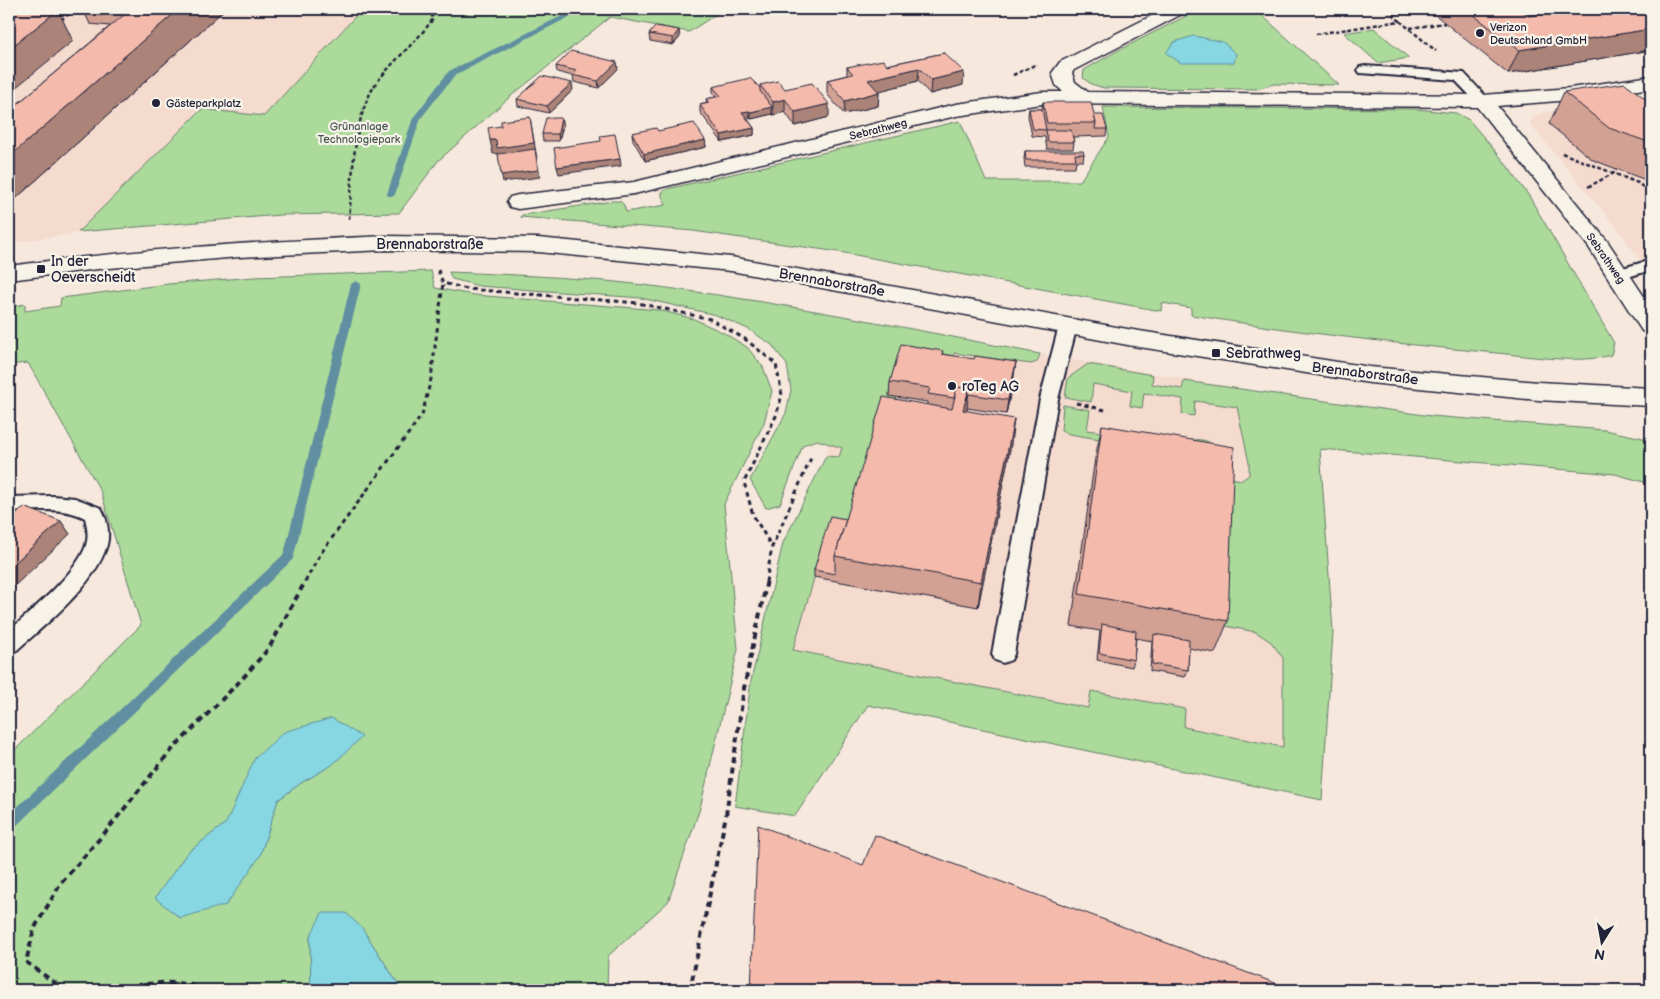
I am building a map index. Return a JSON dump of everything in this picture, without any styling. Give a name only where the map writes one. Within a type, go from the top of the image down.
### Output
[{"type":"street","points":[[1082,97],[1066,85],[1062,73],[1067,66],[1178,9]]},
{"type":"street","name":"Sebrathweg","points":[[518,202],[634,188],[986,104],[1042,98],[1483,101],[1570,94],[1651,82]]},
{"type":"street","name":"Sebrathweg","points":[[1483,101],[1596,242],[1651,325]]},
{"type":"street","name":"Brennaborstraße","points":[[9,273],[98,262],[239,250],[385,243],[538,245],[731,264],[1216,353],[1370,375],[1538,391],[1651,398]]},
{"type":"lane","points":[[1365,70],[1458,76],[1483,101]]},
{"type":"lane","points":[[1618,275],[1651,265]]},
{"type":"lane","points":[[1003,654],[1049,399],[1068,326]]},
{"type":"lane","points":[[9,504],[58,504],[86,509],[94,513],[98,534],[97,544],[92,557],[59,596],[9,644]]},
{"type":"path","points":[[349,219],[361,122],[369,95],[391,67],[424,34],[433,19],[430,9]]},
{"type":"path","points":[[431,13],[434,9]]},
{"type":"path","points":[[1387,9],[1442,56]]},
{"type":"path","points":[[54,25],[70,13]]},
{"type":"path","points":[[1316,34],[1400,21]]},
{"type":"path","points":[[1409,28],[1445,23]]},
{"type":"path","points":[[1553,150],[1638,183],[1651,195]]},
{"type":"path","points":[[1581,192],[1614,174],[1617,169]]},
{"type":"path","points":[[1646,189],[1651,188]]},
{"type":"path","points":[[65,990],[26,962],[34,928],[61,883],[108,830],[168,754],[242,679],[269,648],[321,553],[422,415],[431,379],[443,283],[437,268],[442,243]]},
{"type":"path","points":[[443,283],[467,289],[638,303],[710,319],[745,339],[776,364],[782,395],[776,416],[744,482],[753,515],[772,547]]},
{"type":"path","points":[[1081,404],[1105,410]]},
{"type":"path","points":[[690,990],[726,815],[744,688],[771,560],[772,547],[811,458]]},
{"type":"path","points":[[105,990],[158,984],[198,985],[205,990]]},
{"type":"shaded area","points":[[9,9],[362,9],[264,116],[202,109],[78,233],[9,243]]},
{"type":"shaded area","points":[[1651,98],[1651,275],[1618,229],[1530,124],[1534,117],[1543,112],[1593,108]]},
{"type":"shaded area","points":[[867,324],[1311,401],[1317,792],[755,680]]},
{"type":"green space","name":"Grünanlage Technologiepark","points":[[362,9],[724,9],[689,32],[610,17],[511,96],[438,161],[399,213],[280,215],[78,232],[202,109],[264,116]]},
{"type":"green space","points":[[1200,9],[1255,9],[1339,85],[1274,84],[1257,89],[1104,88],[1091,84],[1083,78],[1084,70]]},
{"type":"green space","points":[[1374,28],[1409,58],[1378,63],[1344,33]]},
{"type":"green space","points":[[1103,107],[1416,109],[1456,113],[1469,120],[1503,160],[1529,196],[1614,343],[1611,355],[1582,359],[1550,358],[1338,336],[1191,315],[1191,308],[1162,303],[1161,311],[839,252],[693,231],[520,217],[522,215],[612,201],[620,201],[624,205],[626,212],[666,205],[662,192],[667,189],[960,121],[986,181],[1080,181],[1109,137]]},
{"type":"green space","points":[[431,271],[435,288],[474,295],[659,310],[694,319],[724,333],[747,347],[763,367],[772,391],[764,423],[724,504],[738,649],[700,808],[668,902],[608,956],[607,990],[402,990],[362,928],[310,937],[311,990],[9,990],[9,756],[141,625],[101,492],[28,363],[9,365],[9,307],[25,304],[25,311],[60,306],[61,298],[168,284],[254,277]],"holes":[[[361,737],[332,765],[301,783],[278,800],[260,856],[180,918],[156,898],[187,853],[226,823]]]},
{"type":"green space","points":[[449,272],[586,279],[714,294],[854,318],[1040,354],[1037,362],[1031,364],[954,353],[953,358],[890,395],[897,397],[851,527],[830,524],[793,650],[1088,708],[1091,691],[1185,709],[1184,727],[1283,747],[1283,658],[1271,642],[1256,632],[1225,626],[1230,478],[1242,480],[1249,475],[1249,463],[1237,407],[1195,401],[1194,416],[1182,414],[1183,399],[1144,393],[1142,408],[1130,406],[1132,391],[1093,384],[1091,402],[1065,397],[1068,378],[1088,364],[1153,375],[1152,384],[1182,389],[1184,381],[1431,416],[1605,430],[1643,438],[1651,442],[1651,484],[1615,474],[1320,449],[1333,632],[1322,800],[868,705],[795,816],[735,806],[751,681],[783,543],[826,456],[839,457],[842,448],[817,440],[803,445],[780,504],[766,508],[750,480],[786,413],[791,390],[787,365],[772,345],[748,329],[716,315],[641,298],[479,286],[452,279]]},
{"type":"green space","points":[[1063,405],[1090,410],[1087,430],[1181,443],[1200,440],[1209,442],[1216,450],[1209,457],[1069,434],[1061,430]]},
{"type":"water","points":[[1194,36],[1223,42],[1236,54],[1234,63],[1181,63],[1166,53],[1174,42]]},
{"type":"water","points":[[332,718],[362,737],[332,765],[301,783],[278,800],[260,856],[226,905],[180,918],[155,898],[187,853],[226,823],[255,758],[284,732]]},
{"type":"water","points":[[322,913],[346,913],[362,928],[402,990],[311,990],[310,937]]},
{"type":"building","points":[[9,9],[47,9],[58,10],[9,49]]},
{"type":"building","points":[[131,9],[179,9],[9,157],[9,111]]},
{"type":"building","points":[[1466,9],[1519,9],[1529,16],[1579,9],[1651,9],[1651,29],[1519,50]]},
{"type":"building","points":[[656,26],[679,30],[673,38],[649,34]]},
{"type":"building","points":[[571,51],[617,62],[598,81],[572,75],[577,71],[556,66]]},
{"type":"building","points":[[944,53],[964,72],[931,80],[919,68],[868,80],[879,92],[845,101],[827,80],[853,74],[847,67],[883,60],[887,65]]},
{"type":"building","points":[[542,76],[572,83],[547,106],[517,99]]},
{"type":"building","points":[[750,78],[760,88],[760,91],[772,107],[742,112],[754,128],[721,135],[700,105],[709,103],[706,99],[721,96],[713,87]]},
{"type":"building","points":[[778,81],[785,89],[812,83],[829,104],[795,112],[785,99],[773,102],[760,85]]},
{"type":"building","points":[[1625,83],[1651,103],[1651,143],[1609,128],[1564,92]]},
{"type":"building","points":[[1043,102],[1091,102],[1096,123],[1047,123]]},
{"type":"building","points":[[1029,109],[1042,109],[1046,130],[1033,129]]},
{"type":"building","points":[[1094,115],[1103,115],[1107,129],[1095,129]]},
{"type":"building","points":[[530,117],[534,143],[497,148],[496,140],[490,140],[488,128],[501,126],[501,121]]},
{"type":"building","points":[[546,118],[561,118],[558,134],[542,134]]},
{"type":"building","points":[[694,123],[705,140],[644,154],[632,133],[656,128],[658,131]]},
{"type":"building","points":[[1046,130],[1071,130],[1074,142],[1048,142]]},
{"type":"building","points":[[615,134],[620,159],[557,167],[554,148],[601,141],[600,136]]},
{"type":"building","points":[[535,149],[538,170],[501,175],[498,154]]},
{"type":"building","points":[[1025,151],[1083,151],[1084,154],[1075,154],[1076,160],[1026,160]]},
{"type":"building","name":"roTeg AG","points":[[901,344],[943,351],[942,354],[974,359],[975,356],[1016,362],[1008,400],[969,394],[967,400],[969,389],[957,387],[954,398],[928,394],[930,388],[890,382]]},
{"type":"building","points":[[957,387],[969,389],[963,410],[1014,419],[981,582],[835,556],[883,397],[952,409]]},
{"type":"building","points":[[1102,425],[1234,447],[1228,621],[1079,594]]},
{"type":"building","points":[[24,507],[61,521],[9,568],[9,521]]},
{"type":"building","points":[[830,516],[846,519],[835,556],[835,574],[814,570]]},
{"type":"building","points":[[1102,624],[1136,631],[1134,660],[1099,653]]},
{"type":"building","points":[[1154,634],[1189,640],[1188,670],[1152,664]]},
{"type":"building","points":[[758,825],[863,865],[875,835],[1294,990],[751,990]]},
{"type":"waterway","points":[[391,194],[417,118],[452,73],[581,9]]},
{"type":"waterway","points":[[9,824],[289,556],[356,284]]},
{"type":"place","name":"Verizon Deutschland GmbH","points":[[1480,33]]},
{"type":"place","name":"Gästeparkplatz","points":[[156,103]]},
{"type":"place","name":"In der Oeverscheidt","points":[[41,269]]},
{"type":"place","name":"Sebrathweg","points":[[1216,353]]},
{"type":"place","name":"roTeg AG","points":[[952,386]]}]
